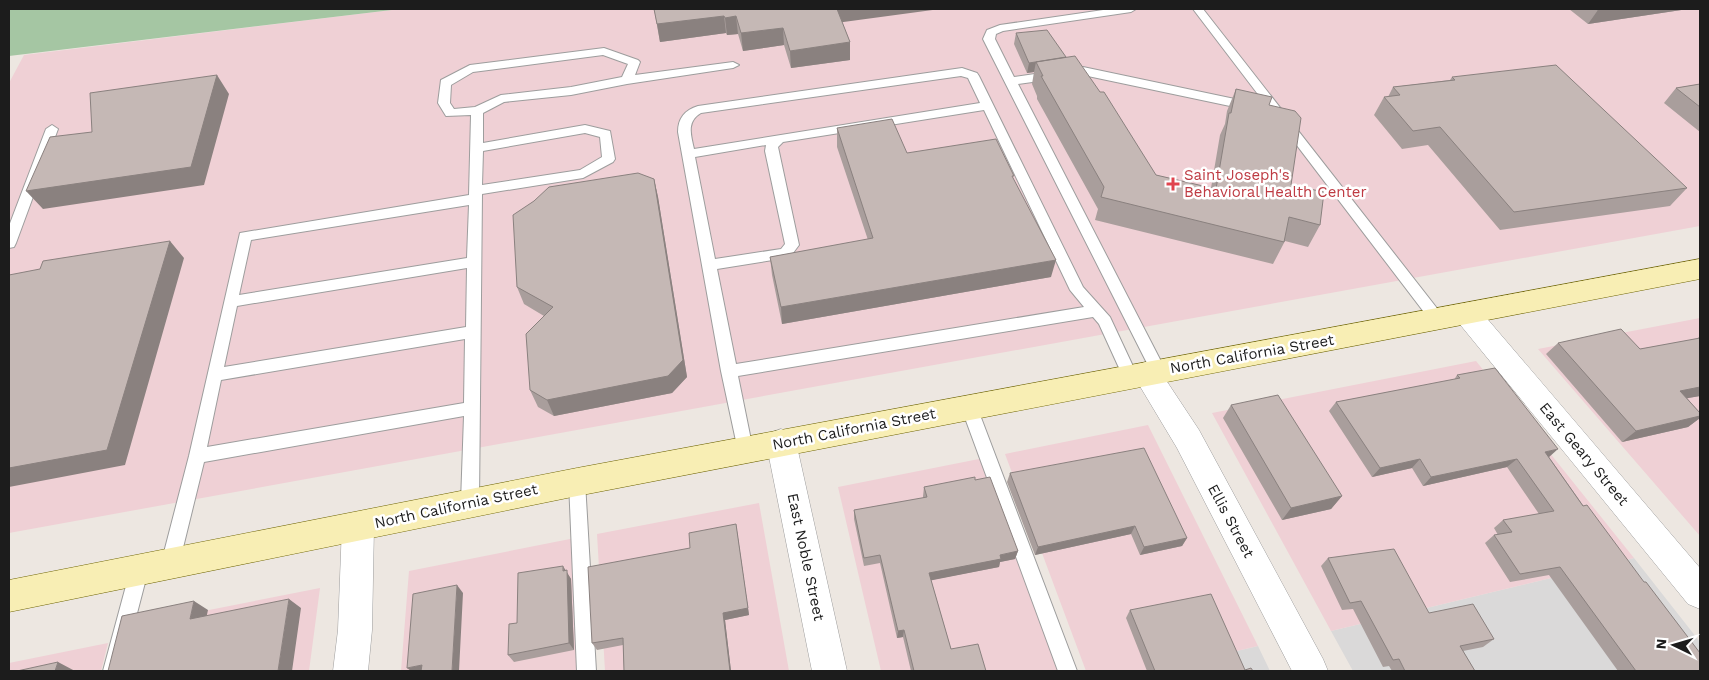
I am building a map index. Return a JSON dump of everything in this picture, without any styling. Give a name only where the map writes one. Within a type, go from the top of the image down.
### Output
[{"type":"street","name":"North California Street","points":[[9,596],[470,502],[781,442],[1468,315],[1700,270]]},
{"type":"street","name":"East Geary Street","points":[[1468,315],[1700,593]]},
{"type":"street","name":"Ellis Street","points":[[1144,374],[1188,439],[1311,671]]},
{"type":"street","name":"East Noble Street","points":[[781,442],[830,671]]},
{"type":"street","points":[[350,671],[355,630],[358,526]]},
{"type":"lane","points":[[1131,9],[1000,28],[991,32],[989,38],[1144,374]]},
{"type":"lane","points":[[1198,9],[1438,320]]},
{"type":"lane","points":[[627,80],[634,62],[604,51],[470,69],[445,83],[444,103],[450,112],[477,111],[502,99],[571,91],[627,80],[733,65]]},
{"type":"lane","points":[[1010,81],[1083,71],[1278,112]]},
{"type":"lane","points":[[745,450],[684,132],[684,120],[689,114],[698,110],[962,72],[973,76],[1077,290],[1105,322],[1144,374]]},
{"type":"lane","points":[[688,154],[987,106]]},
{"type":"lane","points":[[470,502],[477,111]]},
{"type":"lane","points":[[9,243],[52,129]]},
{"type":"lane","points":[[170,564],[197,456],[245,236],[583,174],[609,159],[606,134],[586,129],[476,148]]},
{"type":"lane","points":[[709,265],[785,253],[792,245],[771,151],[772,146],[779,139]]},
{"type":"lane","points":[[230,302],[474,262]]},
{"type":"lane","points":[[729,371],[1096,311]]},
{"type":"lane","points":[[215,375],[473,332]]},
{"type":"lane","points":[[969,407],[1068,671]]},
{"type":"lane","points":[[197,456],[472,408]]},
{"type":"lane","points":[[577,482],[587,671]]},
{"type":"lane","points":[[112,671],[139,571]]},
{"type":"shaded area","points":[[400,9],[1700,9],[1700,226],[9,533],[9,83],[24,55]]},
{"type":"shaded area","points":[[1700,318],[1700,536],[1538,349]]},
{"type":"shaded area","points":[[1476,361],[1634,558],[1331,631],[1212,413]]},
{"type":"shaded area","points":[[1148,425],[1258,646],[1152,671],[1086,671],[1005,454]]},
{"type":"shaded area","points":[[989,457],[1067,671],[881,671],[838,487]]},
{"type":"shaded area","points":[[759,503],[789,671],[605,671],[597,534]]},
{"type":"shaded area","points":[[580,537],[586,671],[401,671],[409,571]]},
{"type":"shaded area","points":[[1634,558],[1700,642],[1700,671],[1353,671],[1331,631]]},
{"type":"shaded area","points":[[320,588],[309,671],[121,671],[133,625]]},
{"type":"shaded area","points":[[108,643],[101,671],[9,671],[9,663]]},
{"type":"shaded area","points":[[1258,646],[1270,671],[1152,671]]},
{"type":"green space","points":[[9,9],[400,9],[9,56]]},
{"type":"building","points":[[654,9],[837,9],[850,42],[790,51],[783,28],[741,33],[736,16],[657,24]]},
{"type":"building","points":[[1047,30],[1066,57],[1029,63],[1016,33]]},
{"type":"building","points":[[1075,56],[1100,92],[1104,92],[1156,175],[1216,189],[1229,113],[1231,113],[1236,89],[1272,97],[1269,105],[1295,111],[1301,118],[1291,185],[1324,192],[1320,225],[1289,217],[1284,242],[1101,197],[1104,187],[1041,76],[1043,76],[1036,62]]},
{"type":"building","points":[[1556,65],[1687,188],[1514,212],[1440,127],[1413,131],[1384,97],[1400,95],[1393,87],[1455,80],[1452,77]]},
{"type":"building","points":[[217,75],[191,167],[26,191],[50,137],[92,132],[90,93]]},
{"type":"building","points":[[1700,84],[1700,107],[1676,88]]},
{"type":"building","points":[[892,119],[907,153],[996,139],[1014,176],[1012,176],[1056,260],[781,307],[770,257],[873,238],[837,128]]},
{"type":"building","points":[[638,173],[654,179],[683,360],[668,376],[547,400],[530,390],[526,334],[553,307],[517,287],[513,215],[534,201],[549,187]]},
{"type":"building","points":[[170,241],[107,450],[9,468],[9,275],[40,269],[43,261]]},
{"type":"building","points":[[1621,329],[1640,349],[1700,338],[1700,387],[1680,391],[1700,413],[1700,416],[1636,431],[1558,343]]},
{"type":"building","points":[[1495,368],[1558,449],[1545,452],[1583,506],[1587,505],[1700,653],[1700,671],[1636,671],[1560,567],[1520,574],[1494,535],[1512,532],[1503,520],[1554,511],[1517,459],[1431,477],[1420,459],[1380,468],[1336,402],[1460,378],[1457,375]]},
{"type":"building","points":[[1278,395],[1342,496],[1291,508],[1231,405]]},
{"type":"building","points":[[1144,448],[1187,538],[1144,547],[1135,526],[1038,547],[1010,473]]},
{"type":"building","points":[[975,477],[975,480],[990,477],[1018,551],[1000,555],[1001,559],[929,573],[951,649],[978,644],[986,671],[914,671],[904,630],[898,631],[880,555],[864,558],[854,510],[927,497],[924,487]]},
{"type":"building","points":[[736,524],[748,608],[723,613],[730,671],[624,671],[623,638],[592,643],[588,567],[690,548],[689,533]]},
{"type":"building","points":[[1394,549],[1429,613],[1473,604],[1494,639],[1460,646],[1475,671],[1405,671],[1399,659],[1393,660],[1361,601],[1350,603],[1328,558]]},
{"type":"building","points":[[563,566],[563,571],[567,570],[569,643],[508,655],[509,624],[517,623],[518,573]]},
{"type":"building","points":[[457,585],[452,671],[421,671],[422,665],[407,668],[413,594]]},
{"type":"building","points":[[1211,594],[1245,670],[1251,668],[1253,671],[1155,671],[1130,610]]},
{"type":"building","points":[[289,599],[278,671],[108,671],[122,616],[194,601],[190,619]]},
{"type":"building","points":[[58,662],[55,671],[17,671]]},
{"type":"place","name":"Saint Joseph's Behavioral Health Center","points":[[1173,184]]}]
